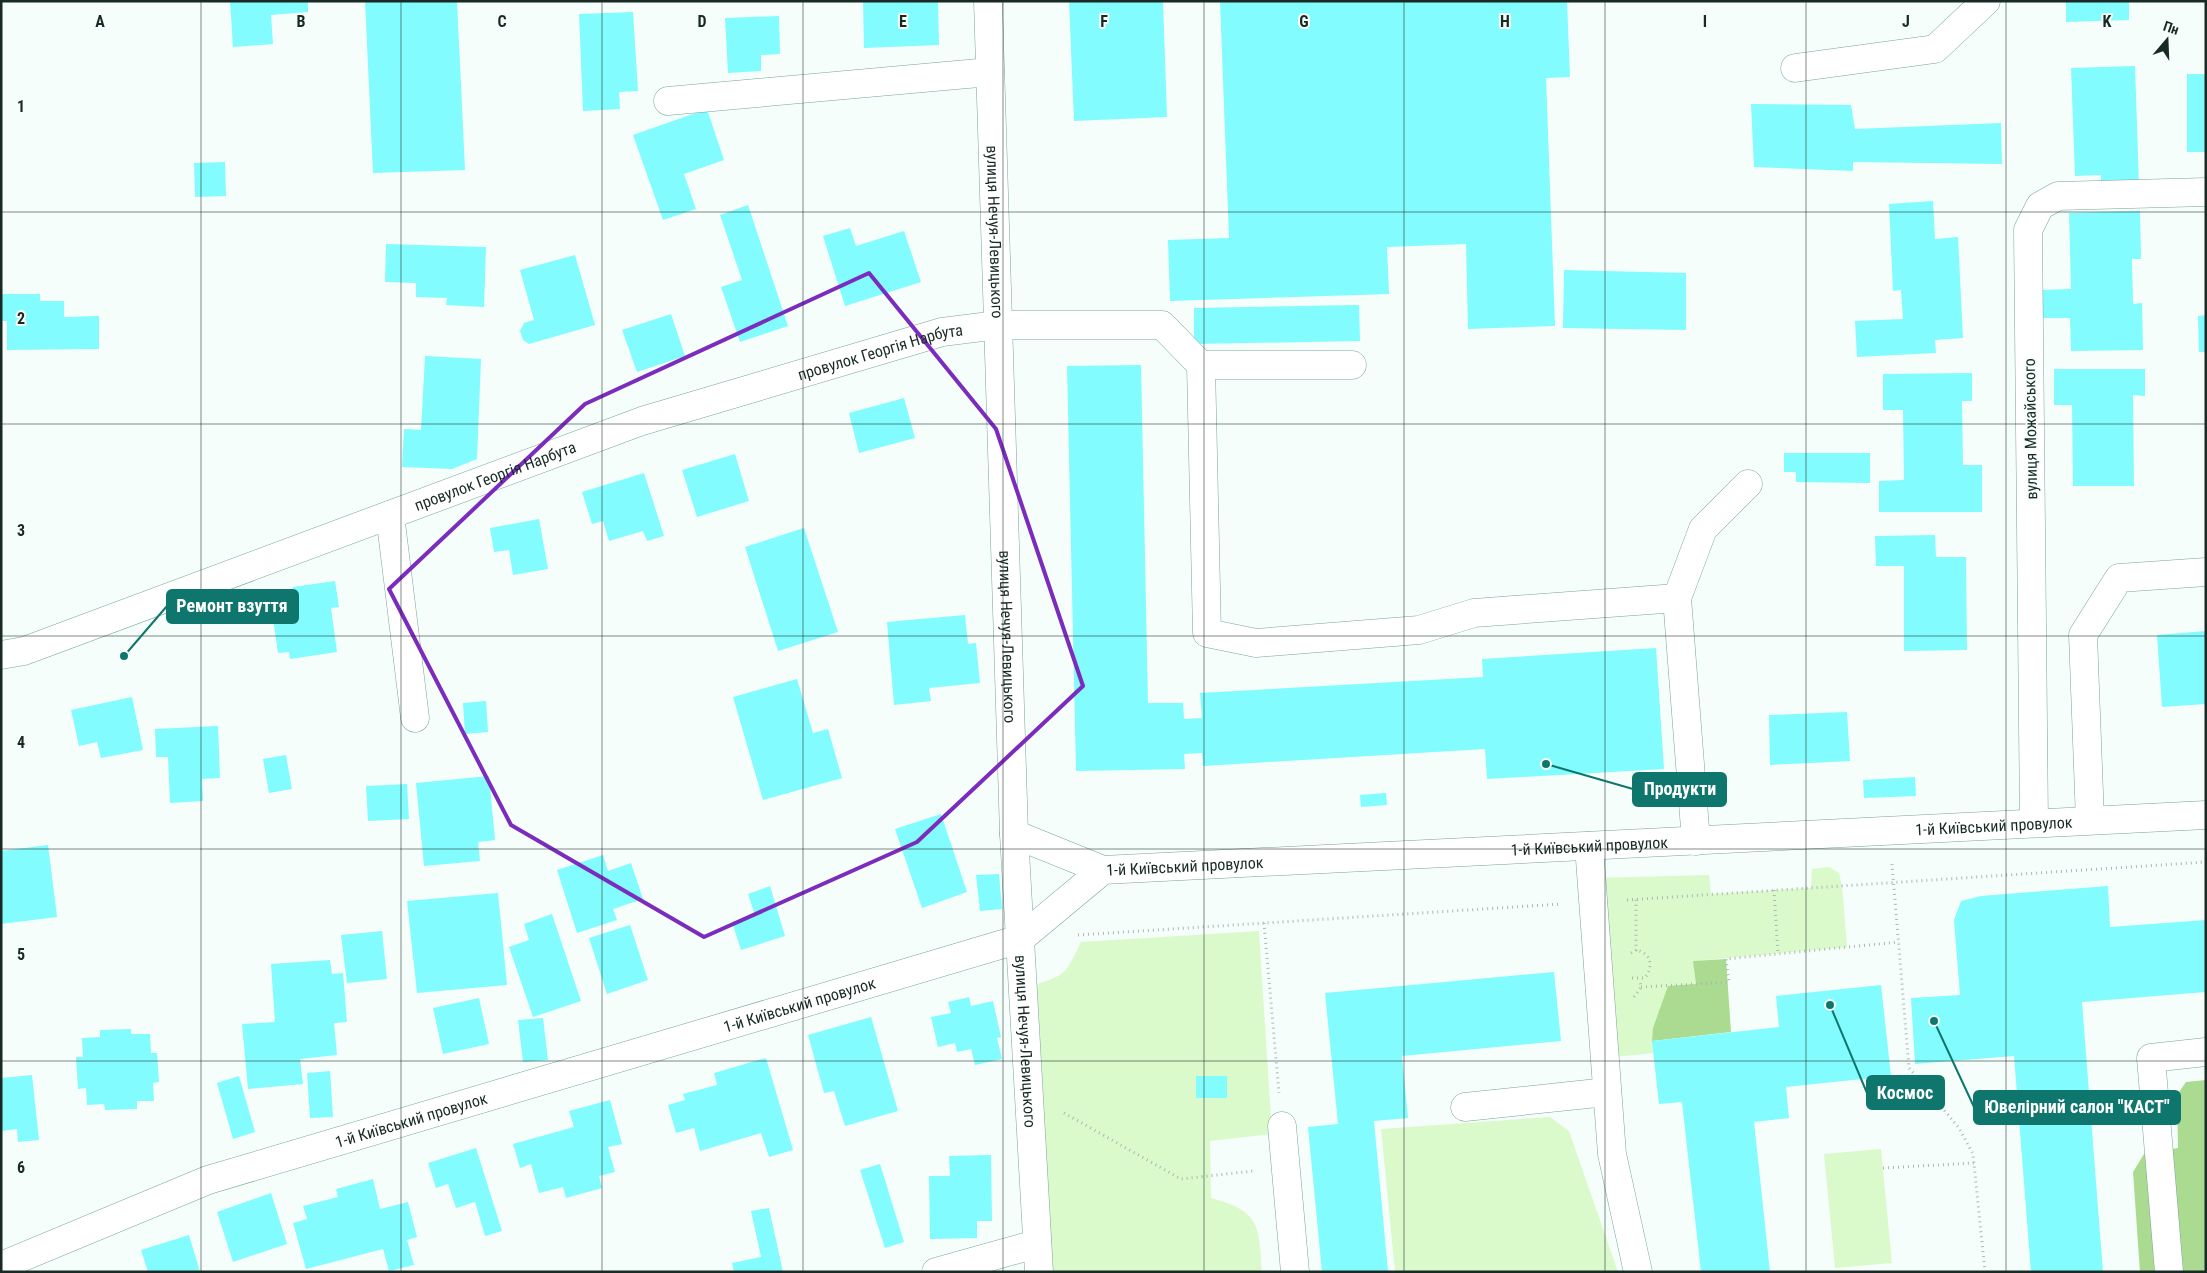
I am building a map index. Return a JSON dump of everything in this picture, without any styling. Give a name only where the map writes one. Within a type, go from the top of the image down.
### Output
[{"type":"street","name":"вулиця Нечуя-Левицького","points":[[988,1],[1014,834],[1039,1272]]},
{"type":"street","points":[[1794,68],[1935,49],[1986,1]]},
{"type":"street","points":[[668,101],[990,72]]},
{"type":"street","name":"вулиця Можайського","points":[[2034,824],[2028,230],[2040,206],[2058,196],[2206,192]]},
{"type":"street","name":"провулок Георгія Нарбута","points":[[1,655],[24,651],[642,421],[942,332],[998,325],[1162,325],[1201,365]]},
{"type":"street","points":[[1352,365],[1201,365],[1207,633],[1256,643],[1419,630],[1474,613],[1677,598]]},
{"type":"street","points":[[1696,841],[1677,598],[1703,529],[1748,484]]},
{"type":"street","points":[[390,515],[415,718]]},
{"type":"street","points":[[2090,820],[2083,635],[2119,578],[2206,572]]},
{"type":"street","name":"1-й Київський провулок","points":[[1,1266],[208,1180],[1020,939],[1103,870],[2206,815]]},
{"type":"street","points":[[1014,834],[1103,870]]},
{"type":"street","points":[[1589,846],[1612,1154],[1638,1272]]},
{"type":"street","points":[[2169,1272],[2151,1058],[2206,1052]]},
{"type":"street","points":[[1465,1107],[1607,1092]]},
{"type":"street","points":[[1282,1126],[1295,1272]]},
{"type":"street","points":[[936,1272],[1036,1244]]},
{"type":"path","points":[[1890,831],[1909,1068],[1959,1128],[1974,1154],[1985,1272]]},
{"type":"path","points":[[1774,890],[1778,954]]},
{"type":"path","points":[[1636,899],[1636,950]]},
{"type":"path","points":[[1264,923],[1282,1126]]},
{"type":"path","points":[[1641,987],[1729,982],[1726,959],[1899,942]]},
{"type":"path","points":[[1628,954],[1636,950],[1646,954],[1650,960],[1651,967],[1645,978],[1634,980],[1628,976]]},
{"type":"path","points":[[1059,1111],[1181,1179],[1285,1168]]},
{"type":"path","points":[[1883,1168],[1974,1163]]},
{"type":"highlighted area","points":[[869,273],[996,429],[1083,686],[917,842],[704,937],[511,825],[389,589],[585,404]]},
{"type":"green space","points":[[1829,867],[1839,873],[1842,886],[1847,947],[1694,961],[1696,984],[1653,1028],[1653,1053],[1605,1058],[1591,878],[1709,875],[1711,894],[1811,888],[1812,869]]},
{"type":"green space","points":[[1259,931],[1272,1134],[1210,1141],[1211,1198],[1239,1208],[1254,1222],[1260,1242],[1262,1272],[1047,1272],[1032,995],[1037,984],[1061,974],[1073,959],[1081,942]]},
{"type":"green space","points":[[1726,959],[1731,1032],[1652,1041],[1653,1028],[1668,986],[1696,984],[1693,961]]},
{"type":"green space","points":[[2206,1080],[2206,1272],[2140,1272],[2133,1172],[2144,1154],[2178,1148],[2177,1095],[2186,1082]]},
{"type":"green space","points":[[1550,1117],[1569,1131],[1618,1272],[1395,1272],[1381,1129]]},
{"type":"green space","points":[[1881,1149],[1892,1263],[1835,1268],[1824,1154]]},
{"type":"building","points":[[230,1],[308,1],[308,12],[271,15],[273,44],[233,47]]},
{"type":"building","points":[[365,1],[457,1],[465,170],[373,173]]},
{"type":"building","points":[[863,1],[938,1],[939,45],[864,48]]},
{"type":"building","points":[[1069,1],[1163,1],[1167,117],[1074,121]]},
{"type":"building","points":[[1220,1],[1567,1],[1570,77],[1546,78],[1555,326],[1468,329],[1466,244],[1387,247],[1389,294],[1170,301],[1168,240],[1229,238]]},
{"type":"building","points":[[2066,1],[2129,1],[2129,20],[2066,22]]},
{"type":"building","points":[[633,12],[638,91],[619,92],[620,109],[583,111],[579,14]]},
{"type":"building","points":[[779,16],[780,54],[761,55],[761,71],[728,73],[725,18]]},
{"type":"building","points":[[2135,66],[2139,185],[2101,186],[2101,175],[2075,176],[2071,68]]},
{"type":"building","points":[[2187,74],[2206,74],[2206,152],[2187,152]]},
{"type":"building","points":[[1751,104],[1851,105],[1855,129],[2001,123],[2002,164],[1853,162],[1853,171],[1754,167]]},
{"type":"building","points":[[707,109],[724,160],[684,174],[696,209],[663,220],[633,135]]},
{"type":"building","points":[[225,162],[226,196],[195,197],[194,163]]},
{"type":"building","points":[[1933,201],[1935,239],[1958,237],[1963,338],[1935,340],[1936,353],[1857,357],[1855,321],[1903,319],[1901,290],[1893,291],[1889,204]]},
{"type":"building","points":[[748,205],[788,326],[740,342],[721,287],[742,280],[720,215]]},
{"type":"building","points":[[2140,211],[2141,259],[2132,259],[2133,304],[2142,303],[2143,350],[2071,351],[2070,318],[2040,318],[2040,290],[2071,289],[2069,213]]},
{"type":"building","points":[[850,228],[856,246],[904,231],[921,282],[845,306],[823,236]]},
{"type":"building","points":[[386,244],[486,247],[484,307],[446,305],[447,298],[416,297],[416,283],[385,282]]},
{"type":"building","points":[[575,255],[595,325],[529,344],[523,340],[520,331],[524,323],[534,320],[520,270]]},
{"type":"building","points":[[1564,270],[1686,273],[1686,330],[1563,328]]},
{"type":"building","points":[[1,294],[40,294],[40,301],[64,301],[64,317],[99,316],[99,349],[7,350],[7,321],[1,321]]},
{"type":"building","points":[[1359,305],[1360,341],[1194,344],[1194,308]]},
{"type":"building","points":[[671,314],[685,356],[637,372],[622,330]]},
{"type":"building","points":[[2206,315],[2206,352],[2199,352],[2198,316]]},
{"type":"building","points":[[425,356],[481,359],[477,459],[452,469],[402,467],[404,429],[421,430]]},
{"type":"building","points":[[1141,365],[1148,703],[1183,703],[1184,719],[1202,718],[1200,693],[1483,677],[1482,659],[1656,648],[1664,769],[1487,779],[1485,749],[1203,766],[1202,753],[1184,754],[1185,769],[1076,771],[1067,366]]},
{"type":"building","points":[[2054,369],[2145,369],[2145,396],[2133,395],[2134,486],[2073,486],[2072,405],[2054,405]]},
{"type":"building","points":[[1972,373],[1972,401],[1962,401],[1963,465],[1982,465],[1982,512],[1879,512],[1879,481],[1904,480],[1903,410],[1883,410],[1883,374]]},
{"type":"building","points":[[904,398],[915,438],[859,453],[849,413]]},
{"type":"building","points":[[1784,453],[1870,453],[1870,483],[1796,482],[1796,472],[1784,472]]},
{"type":"building","points":[[735,454],[749,501],[697,517],[682,470]]},
{"type":"building","points":[[644,473],[664,536],[647,541],[643,531],[609,541],[603,521],[592,524],[582,492]]},
{"type":"building","points":[[539,519],[548,569],[513,575],[509,550],[494,552],[490,528]]},
{"type":"building","points":[[804,528],[838,632],[778,651],[745,547]]},
{"type":"building","points":[[1935,535],[1936,557],[1966,557],[1967,650],[1904,651],[1904,566],[1876,566],[1875,536]]},
{"type":"building","points":[[335,581],[339,607],[331,608],[337,652],[290,659],[289,652],[278,653],[272,611],[296,608],[293,587]]},
{"type":"building","points":[[965,615],[968,644],[976,643],[980,683],[929,688],[931,701],[894,705],[887,622]]},
{"type":"building","points":[[2206,631],[2206,704],[2162,707],[2157,635]]},
{"type":"building","points":[[797,679],[813,733],[828,729],[842,778],[763,800],[733,697]]},
{"type":"building","points":[[132,697],[143,750],[101,758],[97,742],[79,746],[71,710]]},
{"type":"building","points":[[486,701],[488,732],[465,734],[463,703]]},
{"type":"building","points":[[1847,712],[1850,761],[1770,765],[1769,715]]},
{"type":"building","points":[[218,726],[220,778],[202,779],[203,801],[170,803],[168,757],[156,757],[155,729]]},
{"type":"building","points":[[286,755],[292,789],[269,793],[263,759]]},
{"type":"building","points":[[489,776],[495,840],[478,842],[480,861],[424,866],[416,783]]},
{"type":"building","points":[[1915,777],[1916,796],[1864,798],[1863,780]]},
{"type":"building","points":[[407,784],[409,819],[368,821],[366,786]]},
{"type":"building","points":[[1386,793],[1387,805],[1361,807],[1360,795]]},
{"type":"building","points":[[941,814],[967,892],[922,908],[895,829]]},
{"type":"building","points":[[48,845],[57,917],[1,924],[1,851]]},
{"type":"building","points":[[603,855],[608,871],[631,863],[643,899],[613,909],[617,920],[577,933],[557,870]]},
{"type":"building","points":[[999,874],[1002,909],[980,911],[976,875]]},
{"type":"building","points":[[770,886],[785,936],[741,950],[732,922],[755,915],[748,894]]},
{"type":"building","points":[[2108,886],[2110,927],[2206,920],[2206,992],[2082,1002],[2103,1272],[2031,1272],[2014,1056],[1915,1064],[1911,998],[1960,995],[1954,920],[1961,901],[1981,896]]},
{"type":"building","points":[[498,893],[507,985],[417,993],[407,901]]},
{"type":"building","points":[[552,914],[581,1001],[533,1017],[509,947],[529,940],[524,924]]},
{"type":"building","points":[[630,925],[648,980],[607,994],[589,938]]},
{"type":"building","points":[[382,931],[387,979],[347,983],[341,935]]},
{"type":"building","points":[[330,960],[332,974],[343,973],[347,1022],[334,1023],[337,1055],[300,1059],[303,1084],[248,1089],[242,1024],[275,1022],[271,964]]},
{"type":"building","points":[[1554,972],[1561,1041],[1402,1056],[1408,1118],[1374,1121],[1388,1272],[1322,1272],[1308,1127],[1338,1124],[1325,993]]},
{"type":"building","points":[[1881,985],[1891,1076],[1786,1087],[1789,1118],[1754,1122],[1770,1272],[1701,1272],[1682,1102],[1659,1104],[1652,1041],[1779,1027],[1776,996]]},
{"type":"building","points":[[969,997],[971,1006],[993,1001],[1001,1037],[997,1038],[1002,1059],[975,1065],[971,1049],[957,1052],[955,1043],[938,1047],[931,1017],[951,1013],[948,1002]]},
{"type":"building","points":[[479,998],[489,1044],[443,1054],[433,1008]]},
{"type":"building","points":[[871,1017],[898,1111],[845,1126],[834,1091],[824,1093],[808,1035]]},
{"type":"building","points":[[543,1018],[548,1060],[523,1062],[518,1020]]},
{"type":"building","points":[[131,1029],[131,1034],[150,1034],[151,1053],[157,1053],[159,1082],[153,1083],[154,1101],[137,1101],[137,1109],[105,1110],[104,1104],[87,1105],[86,1088],[78,1089],[76,1057],[83,1057],[82,1038],[100,1037],[100,1030]]},
{"type":"building","points":[[766,1058],[793,1150],[769,1157],[761,1133],[700,1151],[694,1128],[676,1133],[668,1105],[685,1100],[683,1094],[717,1085],[714,1073]]},
{"type":"building","points":[[330,1071],[333,1117],[310,1118],[307,1073]]},
{"type":"building","points":[[32,1075],[39,1140],[18,1142],[17,1129],[1,1131],[1,1078]]},
{"type":"building","points":[[239,1076],[255,1132],[233,1139],[217,1083]]},
{"type":"building","points":[[1196,1076],[1227,1076],[1227,1098],[1196,1098]]},
{"type":"building","points":[[610,1100],[622,1144],[608,1147],[615,1172],[599,1176],[602,1188],[566,1198],[563,1187],[539,1193],[531,1164],[520,1168],[513,1144],[574,1127],[569,1111]]},
{"type":"building","points":[[476,1148],[502,1231],[485,1236],[475,1202],[456,1208],[448,1184],[436,1188],[428,1163]]},
{"type":"building","points":[[991,1155],[992,1221],[977,1221],[977,1238],[930,1239],[929,1176],[950,1176],[949,1156]]},
{"type":"building","points":[[880,1164],[904,1242],[885,1248],[860,1170]]},
{"type":"building","points":[[373,1179],[380,1209],[408,1202],[417,1237],[407,1240],[414,1265],[389,1271],[383,1249],[306,1269],[293,1223],[307,1219],[303,1206],[338,1197],[336,1189]]},
{"type":"building","points":[[271,1193],[287,1244],[233,1262],[217,1212]]},
{"type":"building","points":[[769,1208],[783,1272],[734,1272],[732,1263],[761,1257],[751,1211]]},
{"type":"building","points":[[189,1235],[200,1272],[148,1272],[141,1250]]},
{"type":"place","name":"Ремонт взуття","points":[[124,656]]},
{"type":"place","name":"Продукти","points":[[1546,764]]},
{"type":"place","name":"Космос","points":[[1830,1005]]},
{"type":"place","name":"Ювелірний салон \"КАСТ\"","points":[[1934,1021]]}]
